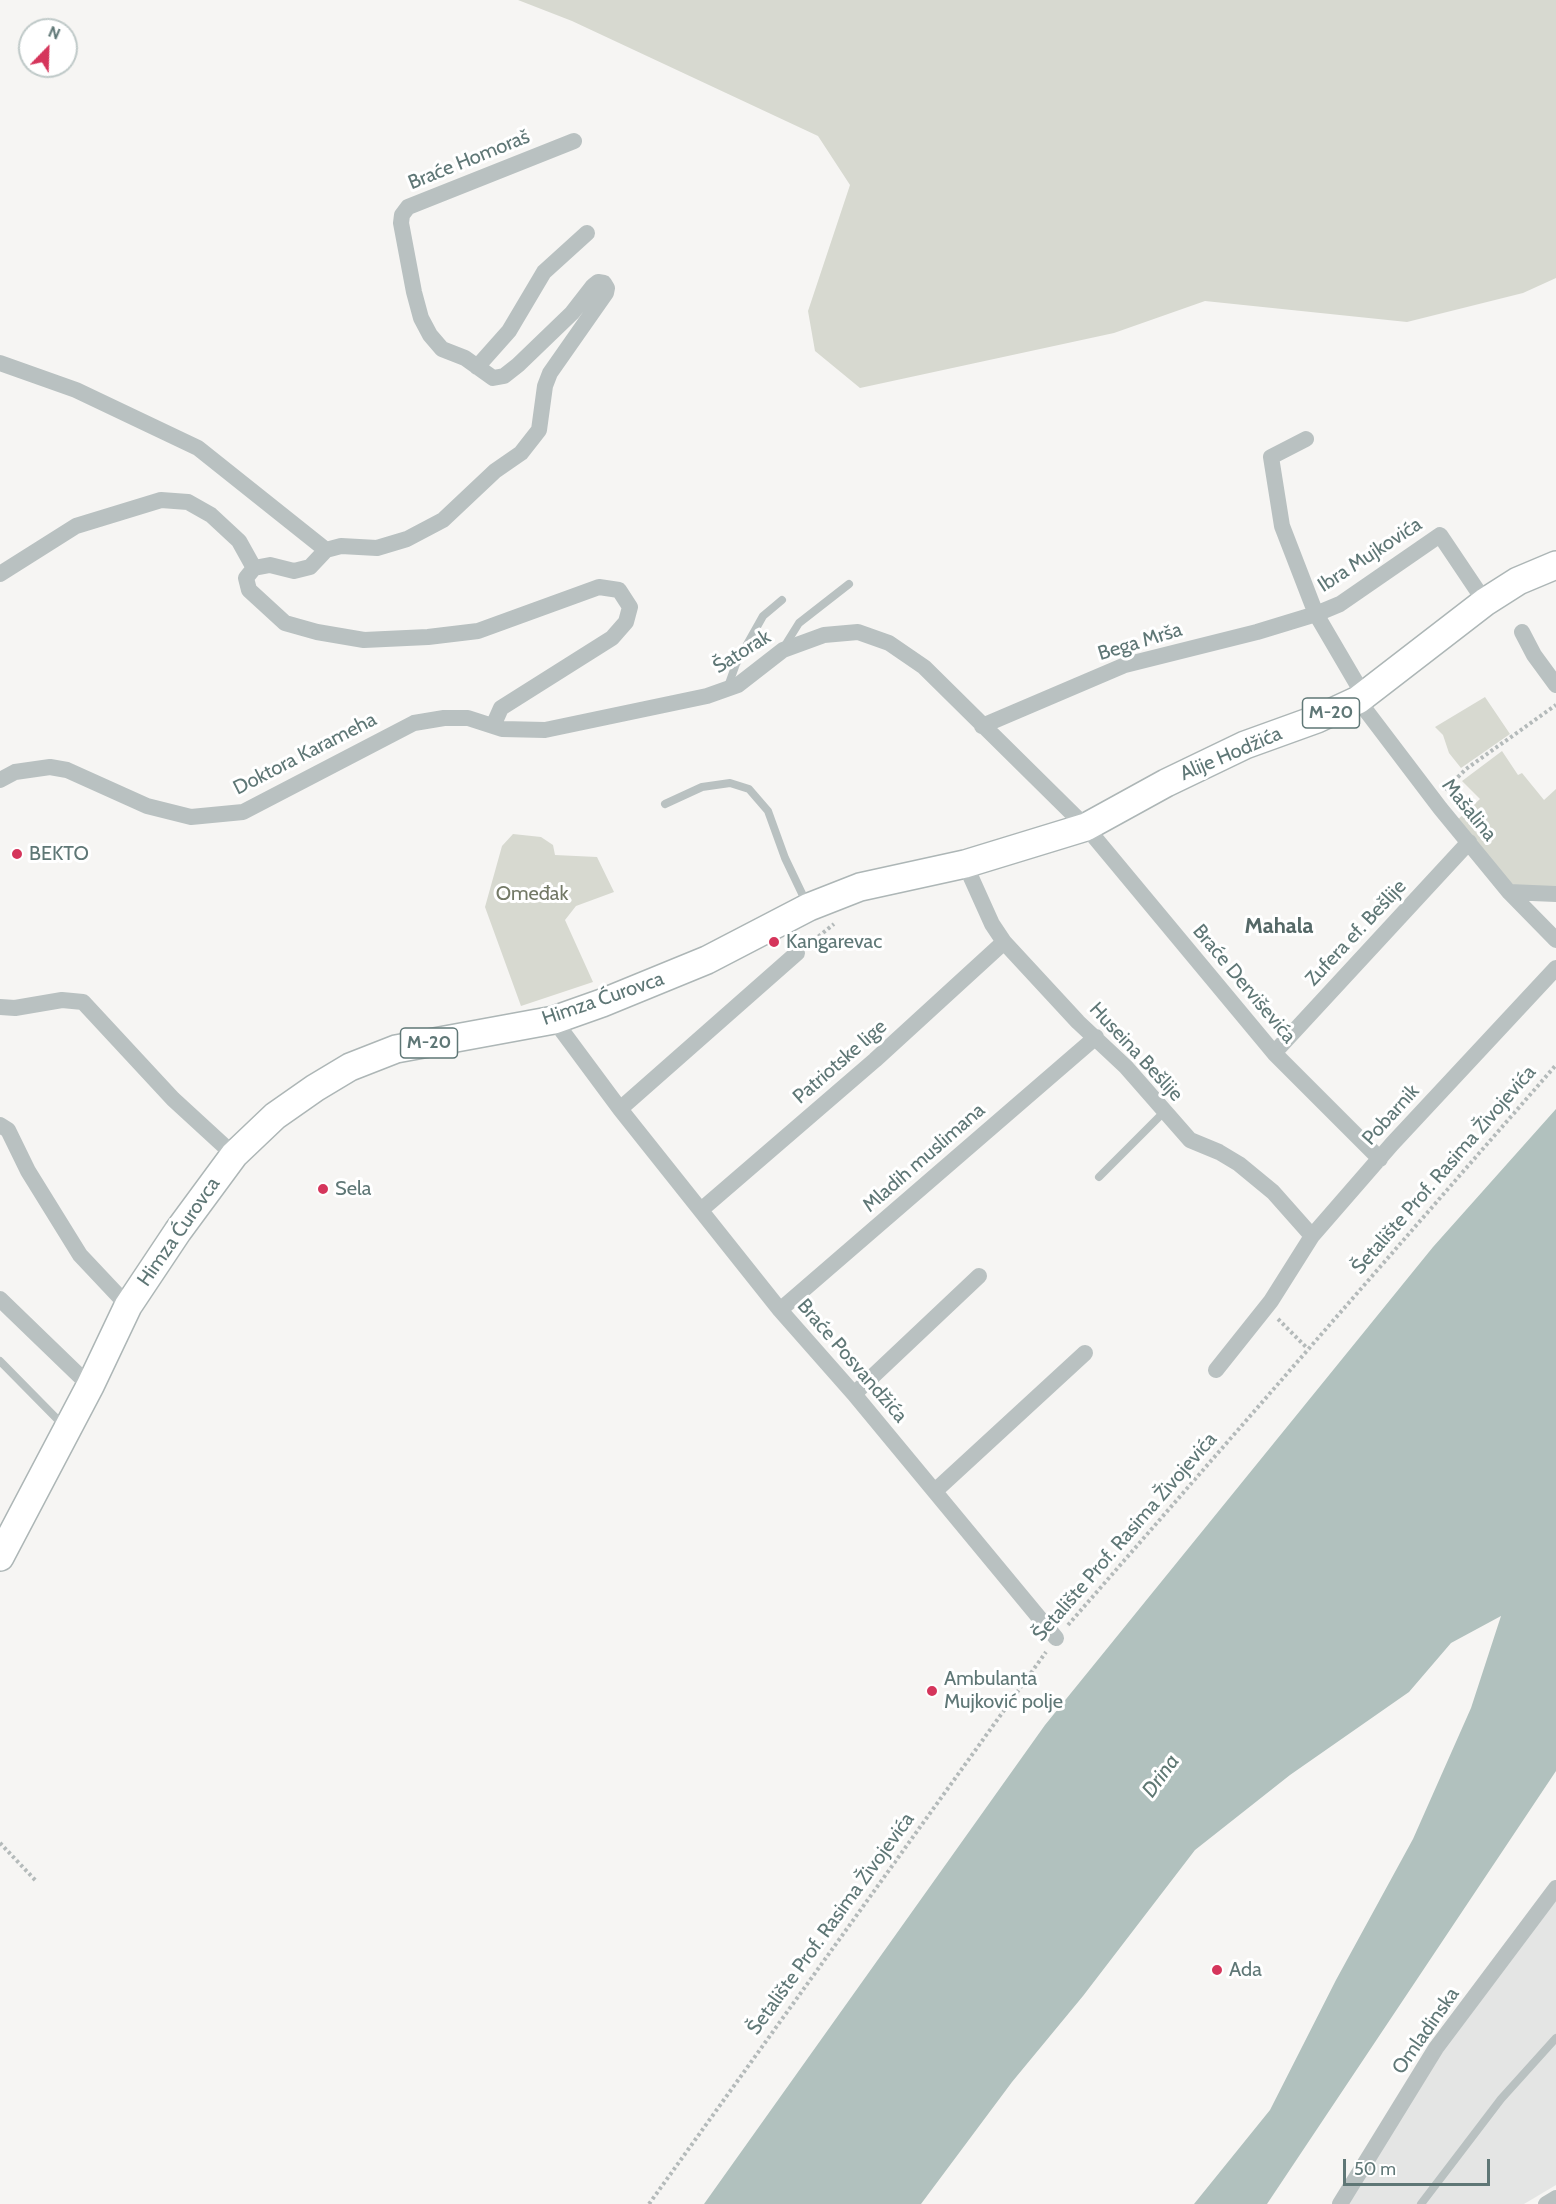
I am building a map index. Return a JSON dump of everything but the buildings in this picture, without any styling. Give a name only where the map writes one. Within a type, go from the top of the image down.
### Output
[{"type":"main road","name":"Alije Hodžića","points":[[1086,827],[1166,783],[1245,745],[1317,719],[1361,698],[1485,602],[1518,581],[1556,565]]},
{"type":"main road","name":"Himza Ćurovca","points":[[0,1557],[90,1386],[128,1306],[234,1155],[275,1116],[350,1067],[396,1049],[554,1020],[707,960],[809,907],[860,887],[965,864],[1086,827]]},
{"type":"street","name":"Braće Homoraš","points":[[326,549],[341,546],[377,548],[407,539],[443,520],[495,471],[521,453],[539,430],[545,386],[550,373],[606,293],[607,288],[604,283],[598,282],[593,286],[551,335],[504,376],[493,378],[465,358],[442,349],[430,335],[421,318],[403,235],[402,215],[408,207],[574,141]]},
{"type":"street","points":[[477,368],[509,331],[544,272],[587,232]]},
{"type":"street","points":[[0,363],[76,390],[198,448],[326,549],[310,567],[294,572],[270,565],[254,568],[246,578],[249,590],[285,623],[316,632],[364,640],[478,631],[599,587],[619,590],[630,607],[626,622],[612,638],[501,708],[493,726]]},
{"type":"street","name":"Mašalina","points":[[1306,439],[1271,457],[1282,526],[1316,615],[1361,698],[1434,801],[1509,892],[1556,940]]},
{"type":"street","points":[[0,574],[76,526],[160,500],[188,502],[211,515],[239,541],[254,568]]},
{"type":"street","name":"Ibra Mujkovića","points":[[1316,615],[1340,604],[1440,535],[1485,602]]},
{"type":"street","name":"Bega Mrša","points":[[982,726],[1125,666],[1316,615]]},
{"type":"street","name":"Šatorak","points":[[493,726],[502,729],[544,730],[707,696],[738,685],[783,650],[824,635],[858,632],[890,643],[924,667],[1086,827]]},
{"type":"street","points":[[1522,632],[1534,655],[1556,685]]},
{"type":"street","name":"Doktora Karameha","points":[[0,780],[15,772],[50,768],[67,770],[147,806],[191,817],[243,812],[414,723],[444,718],[468,718],[493,726]]},
{"type":"street","name":"Braće Derviševića","points":[[1086,827],[1274,1053],[1380,1159]]},
{"type":"street","name":"Zufera ef. Bešlije","points":[[1274,1053],[1469,842]]},
{"type":"street","name":"Huseina Bešlije","points":[[965,864],[992,924],[1004,942],[1096,1037],[1190,1140],[1220,1152],[1239,1164],[1273,1192],[1312,1236]]},
{"type":"street","points":[[1509,892],[1556,894]]},
{"type":"street","name":"Patriotske lige","points":[[701,1210],[875,1059],[1004,942]]},
{"type":"street","points":[[620,1109],[797,953]]},
{"type":"street","name":"Pobarnik","points":[[1216,1370],[1271,1301],[1312,1236],[1556,968]]},
{"type":"street","points":[[0,1007],[15,1008],[62,1000],[83,1002],[173,1099],[234,1155]]},
{"type":"street","name":"Braće Posvandžića","points":[[554,1020],[620,1109],[780,1310],[854,1394],[1056,1638]]},
{"type":"street","name":"Mladih muslimana","points":[[780,1310],[1096,1037]]},
{"type":"street","points":[[0,1125],[8,1130],[28,1171],[80,1255],[128,1306]]},
{"type":"street","points":[[854,1394],[979,1276]]},
{"type":"street","points":[[0,1299],[90,1386]]},
{"type":"street","points":[[935,1491],[1085,1353]]},
{"type":"street","name":"Omladinska","points":[[1340,2204],[1436,2048],[1556,1888]]},
{"type":"street","points":[[1546,2204],[1556,2198]]},
{"type":"lane","points":[[783,650],[799,623],[849,584]]},
{"type":"lane","points":[[726,689],[736,664],[763,616],[782,600]]},
{"type":"lane","points":[[665,804],[702,787],[730,783],[749,789],[768,811],[785,858],[809,907]]},
{"type":"lane","points":[[1099,1177],[1164,1112]]},
{"type":"lane","points":[[0,1361],[66,1429]]},
{"type":"lane","points":[[1421,2204],[1501,2099],[1556,2038]]},
{"type":"path","points":[[1434,801],[1466,769],[1556,705]]},
{"type":"path","name":"Šetalište Prof. Rasima Živojevića","points":[[649,2204],[1012,1695],[1056,1638],[1556,1065]]},
{"type":"path","points":[[1271,1301],[1277,1318],[1307,1348]]},
{"type":"path","points":[[0,1843],[37,1882]]},
{"type":"shaded area","points":[[1556,1899],[1556,2185],[1524,2204],[1344,2204],[1406,2100]]},
{"type":"green space","points":[[518,0],[1556,0],[1556,278],[1523,293],[1407,322],[1205,301],[1114,333],[860,388],[815,351],[808,311],[850,185],[818,136],[572,21]]},
{"type":"green space","points":[[1485,697],[1510,734],[1461,768],[1449,753],[1443,735],[1435,727]]},
{"type":"green space","points":[[1502,751],[1518,775],[1522,773],[1544,800],[1556,789],[1556,894],[1509,892],[1453,824],[1480,799],[1462,781]]},
{"type":"green space","name":"Omeđak","points":[[513,834],[541,837],[553,845],[555,855],[597,857],[614,892],[576,906],[565,920],[593,982],[521,1006],[485,907],[502,846]]},
{"type":"water","name":"Drina","points":[[1556,1109],[1556,1771],[1267,2204],[1194,2204],[1270,2110],[1336,1980],[1413,1839],[1471,1708],[1501,1616],[1451,1643],[1409,1692],[1290,1775],[1195,1850],[1083,1996],[1012,2082],[921,2204],[704,2204],[1045,1725],[1433,1247]]},
{"type":"place","name":"BEKTO","points":[[17,854]]},
{"type":"place","name":"Kangarevac","points":[[774,942]]},
{"type":"place","name":"Sela","points":[[323,1189]]},
{"type":"place","name":"Ambulanta Mujković polje","points":[[932,1691]]},
{"type":"place","name":"Ada","points":[[1217,1970]]},
{"type":"district","name":"Mahala","points":[[1279,927]]}]
